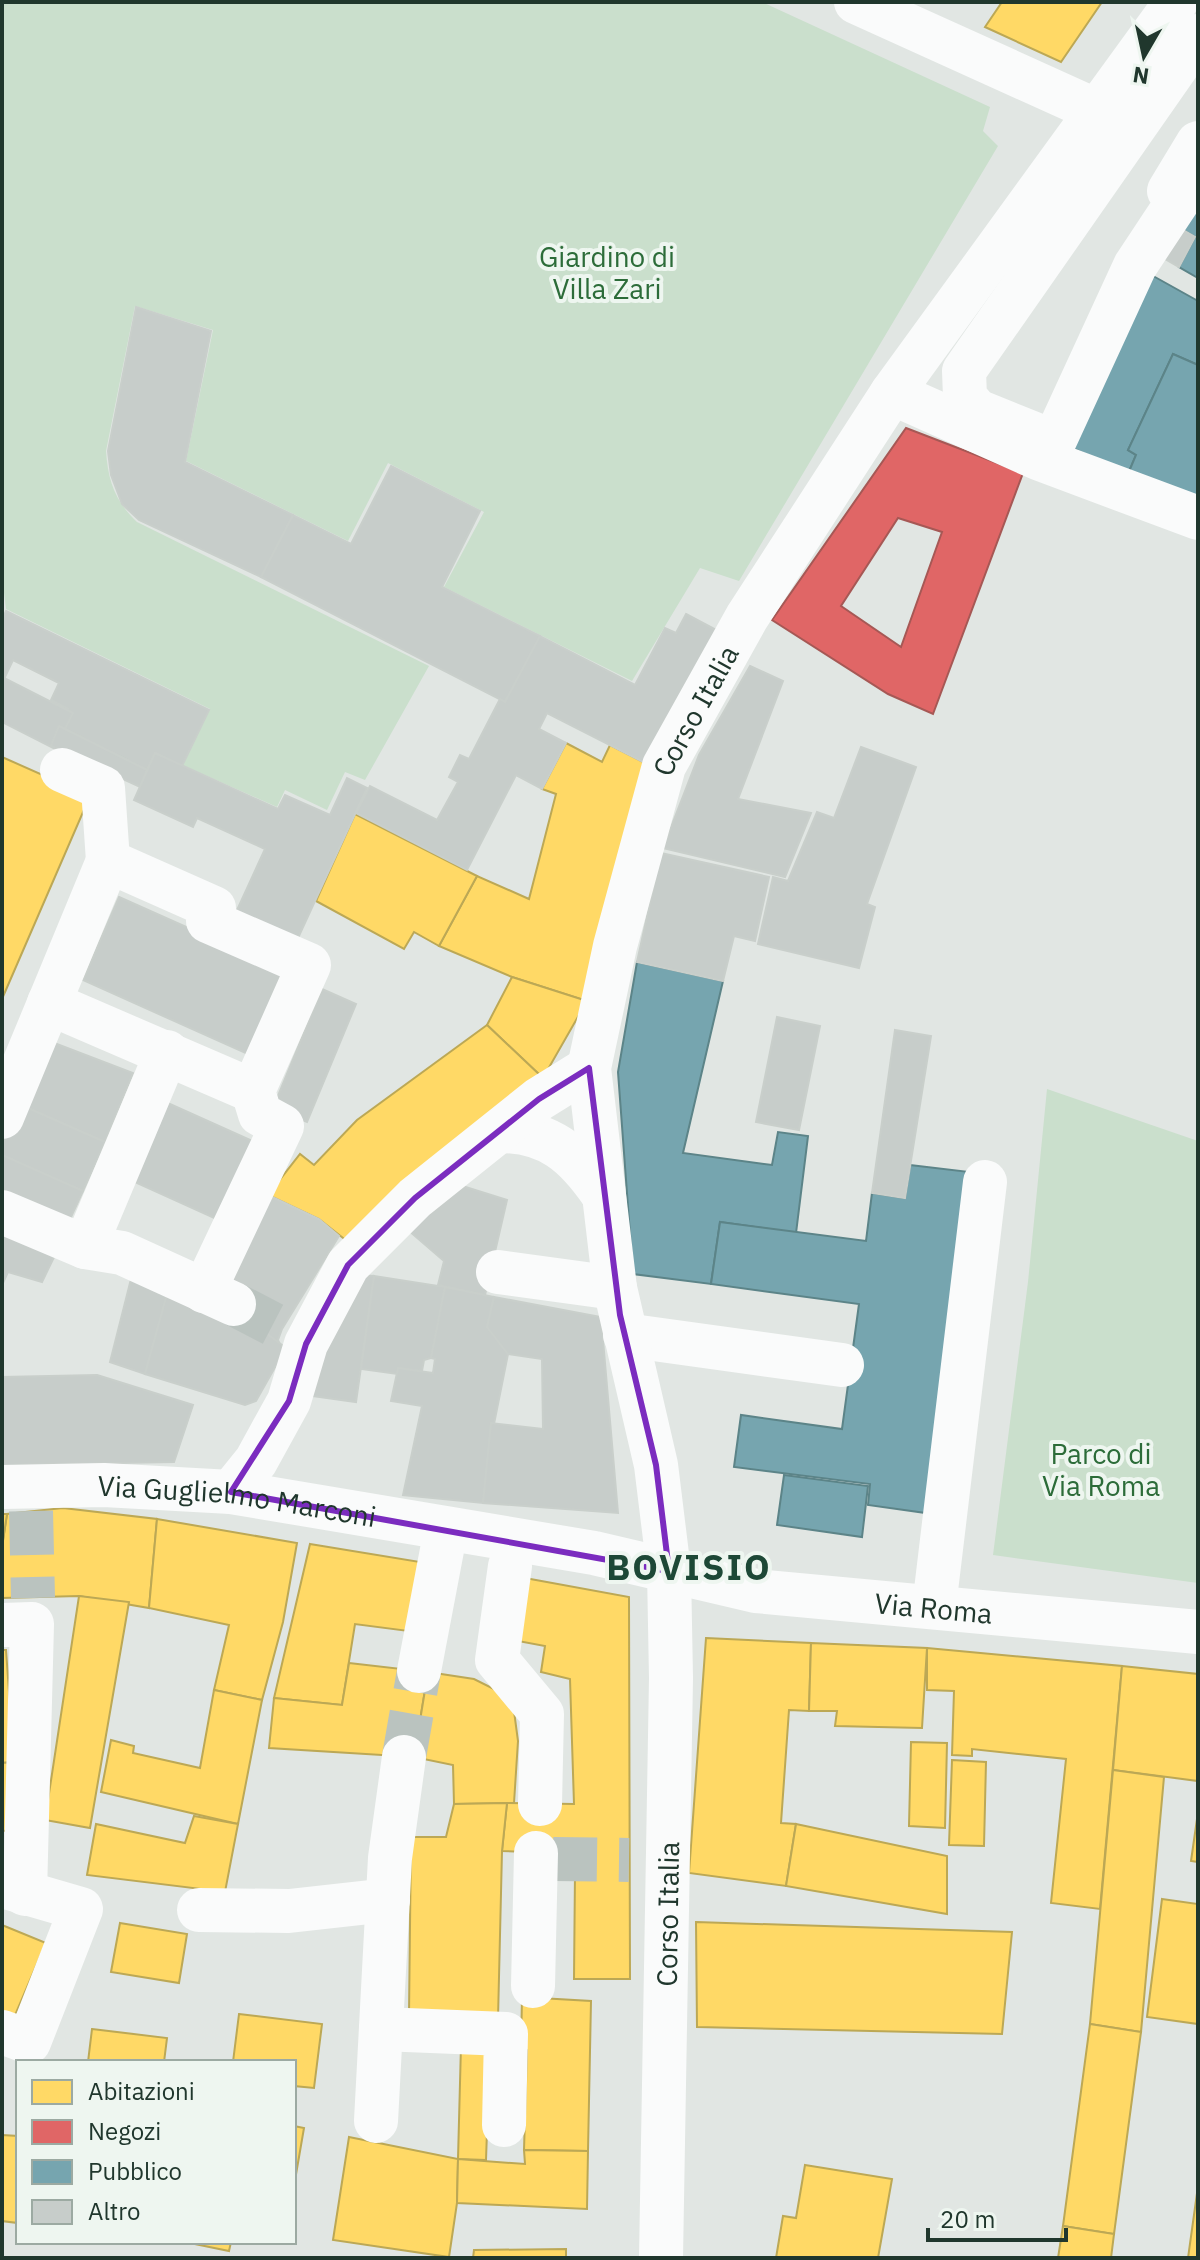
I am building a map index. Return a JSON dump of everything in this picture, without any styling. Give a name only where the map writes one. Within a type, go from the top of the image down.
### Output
[{"type":"street","points":[[856,2],[1097,111]]},
{"type":"street","name":"Corso Italia","points":[[661,2258],[648,1861],[671,1678],[669,1571],[656,1465],[615,1288],[589,1068],[632,874],[664,766],[747,617],[892,393],[1176,2]]},
{"type":"street","points":[[1198,36],[964,371],[965,397],[977,411],[1054,442],[1135,266],[1180,198],[1169,191],[1198,143]]},
{"type":"street","points":[[892,393],[1040,459],[1198,518]]},
{"type":"street","points":[[2,1117],[108,861],[103,788],[62,770]]},
{"type":"street","points":[[2,1212],[85,1247],[122,1253],[219,1298],[282,1126],[260,1114],[253,1091],[309,965],[208,921],[214,908],[108,861]]},
{"type":"street","points":[[49,1003],[253,1091]]},
{"type":"street","points":[[85,1247],[167,1052]]},
{"type":"street","points":[[231,1492],[256,1461],[289,1401],[294,1336],[348,1265],[397,1214],[539,1099],[589,1068]]},
{"type":"street","points":[[500,1131],[540,1135],[554,1143],[585,1168],[602,1193]]},
{"type":"street","points":[[934,1607],[985,1182]]},
{"type":"street","points":[[498,1272],[615,1288]]},
{"type":"street","points":[[625,1335],[842,1365]]},
{"type":"street","name":"Via Guglielmo Marconi","points":[[20,1495],[104,1485],[231,1492],[594,1553],[669,1571]]},
{"type":"street","points":[[422,1651],[446,1529]]},
{"type":"street","points":[[510,1566],[497,1660],[542,1714],[540,1804]]},
{"type":"street","name":"Via Roma","points":[[669,1571],[756,1591],[1198,1632]]},
{"type":"street","points":[[2,2032],[29,2042],[81,1909],[14,1890],[22,1616]]},
{"type":"street","points":[[376,2121],[388,1900],[404,1757]]},
{"type":"street","points":[[533,1986],[542,1860]]},
{"type":"street","points":[[199,1910],[289,1911],[388,1900]]},
{"type":"street","points":[[381,2029],[506,2034],[504,2125]]},
{"type":"highlighted area","points":[[589,1068],[620,1315],[656,1465],[669,1571],[231,1492],[289,1401],[306,1344],[348,1265],[415,1198],[539,1099]]},
{"type":"green space","name":"Giardino di Villa Zari","points":[[2,2],[762,2],[990,107],[983,131],[998,146],[739,581],[700,568],[632,681],[444,587],[484,512],[388,463],[348,541],[186,461],[213,330],[135,306],[106,451],[114,490],[129,514],[137,522],[429,666],[365,780],[345,772],[327,810],[285,790],[277,807],[182,765],[210,709],[6,609],[2,577]]},
{"type":"green space","name":"Parco di Via Roma","points":[[1047,1089],[1198,1141],[1198,1583],[993,1555],[1028,1282]]},
{"type":"building: Abitazioni","points":[[1002,2],[1102,2],[1061,62],[985,27]]},
{"type":"building: Abitazioni","points":[[566,743],[602,762],[610,745],[651,766],[587,1001],[512,977],[439,946],[477,876],[529,899],[556,794],[542,789]]},
{"type":"building: Abitazioni","points":[[2,757],[90,796],[2,999]]},
{"type":"building: Abitazioni","points":[[355,814],[477,876],[439,946],[414,932],[404,949],[316,901]]},
{"type":"building: Abitazioni","points":[[512,977],[587,1001],[543,1078],[487,1025]]},
{"type":"building: Abitazioni","points":[[487,1025],[543,1078],[352,1245],[319,1219],[268,1195],[300,1154],[314,1165],[357,1120]]},
{"type":"building: Abitazioni","points":[[63,1508],[157,1519],[149,1608],[79,1596],[2,1598],[2,1547],[7,1514]]},
{"type":"building: Abitazioni","points":[[2,1514],[7,1514],[2,1547]]},
{"type":"building: Abitazioni","points":[[157,1519],[297,1543],[283,1622],[262,1700],[214,1690],[229,1625],[149,1608]]},
{"type":"building: Abitazioni","points":[[310,1544],[420,1562],[408,1631],[355,1624],[342,1705],[274,1698]]},
{"type":"building: Abitazioni","points":[[525,1578],[629,1597],[630,1979],[574,1979],[575,1872],[552,1872],[554,1853],[502,1851],[507,1803],[574,1804],[570,1679],[541,1672],[545,1646],[518,1641]]},
{"type":"building: Abitazioni","points":[[79,1596],[129,1602],[90,1828],[45,1820]]},
{"type":"building: Abitazioni","points":[[706,1638],[811,1643],[809,1711],[789,1710],[781,1823],[796,1824],[786,1886],[689,1873]]},
{"type":"building: Abitazioni","points":[[811,1643],[927,1648],[922,1728],[835,1726],[837,1711],[809,1711]]},
{"type":"building: Abitazioni","points":[[927,1648],[1122,1666],[1100,1909],[1051,1903],[1066,1759],[972,1749],[972,1756],[952,1755],[954,1691],[927,1690]]},
{"type":"building: Abitazioni","points":[[2,1650],[6,1650],[14,1762],[2,1763]]},
{"type":"building: Abitazioni","points":[[349,1663],[428,1672],[414,1757],[269,1748],[274,1698],[342,1705]]},
{"type":"building: Abitazioni","points":[[1122,1666],[1198,1674],[1198,1781],[1113,1770]]},
{"type":"building: Abitazioni","points":[[428,1672],[474,1679],[498,1691],[514,1711],[518,1741],[514,1803],[454,1804],[453,1765],[414,1757]]},
{"type":"building: Abitazioni","points":[[214,1690],[262,1700],[238,1824],[101,1792],[111,1740],[134,1746],[133,1753],[200,1768]]},
{"type":"building: Abitazioni","points":[[911,1742],[947,1743],[945,1828],[909,1826]]},
{"type":"building: Abitazioni","points":[[952,1760],[986,1762],[984,1846],[949,1845]]},
{"type":"building: Abitazioni","points":[[14,1762],[19,1830],[2,1831],[2,1763]]},
{"type":"building: Abitazioni","points":[[1113,1770],[1164,1777],[1141,2032],[1090,2024]]},
{"type":"building: Abitazioni","points":[[507,1803],[502,1851],[498,2019],[409,2015],[411,1837],[446,1837],[454,1804]]},
{"type":"building: Abitazioni","points":[[1198,1812],[1198,1862],[1191,1861]]},
{"type":"building: Abitazioni","points":[[194,1816],[238,1824],[225,1892],[87,1875],[96,1824],[185,1843]]},
{"type":"building: Abitazioni","points":[[796,1824],[947,1856],[947,1914],[786,1886]]},
{"type":"building: Abitazioni","points":[[1162,1899],[1198,1904],[1198,2024],[1147,2017]]},
{"type":"building: Abitazioni","points":[[696,1922],[1012,1932],[1002,2034],[697,2027]]},
{"type":"building: Abitazioni","points":[[120,1923],[187,1934],[179,1983],[111,1972]]},
{"type":"building: Abitazioni","points":[[2,1925],[46,1943],[10,2027],[2,2024]]},
{"type":"building: Abitazioni","points":[[522,1997],[591,2001],[588,2151],[524,2150],[527,2050],[521,2049]]},
{"type":"building: Abitazioni","points":[[239,2014],[322,2024],[314,2088],[296,2086],[296,2060],[233,2060]]},
{"type":"building: Abitazioni","points":[[1090,2024],[1141,2032],[1114,2234],[1063,2226]]},
{"type":"building: Abitazioni","points":[[92,2029],[167,2038],[164,2060],[88,2060]]},
{"type":"building: Abitazioni","points":[[490,2044],[486,2160],[458,2159],[461,2045]]},
{"type":"building: Abitazioni","points":[[296,2126],[304,2128],[296,2174]]},
{"type":"building: Abitazioni","points":[[2,2135],[16,2136],[16,2223],[2,2221]]},
{"type":"building: Abitazioni","points":[[349,2137],[458,2159],[457,2203],[449,2257],[333,2240]]},
{"type":"building: Abitazioni","points":[[524,2150],[588,2151],[587,2209],[457,2203],[458,2159],[525,2164]]},
{"type":"building: Abitazioni","points":[[805,2165],[892,2179],[878,2258],[776,2258],[783,2216],[796,2218]]},
{"type":"building: Abitazioni","points":[[1198,2186],[1198,2258],[1188,2258]]},
{"type":"building: Abitazioni","points":[[1063,2226],[1114,2234],[1111,2258],[1058,2258]]},
{"type":"building: Abitazioni","points":[[195,2244],[231,2244],[229,2251]]},
{"type":"building: Abitazioni","points":[[566,2249],[566,2258],[473,2258],[474,2250]]},
{"type":"building: Negozi","points":[[906,428],[1023,473],[933,714],[888,694],[772,620]],"holes":[[[898,518],[942,532],[901,647],[841,606]]]},
{"type":"building: Pubblico","points":[[1198,145],[1198,278],[1179,267],[1195,237],[1166,220]]},
{"type":"building: Pubblico","points":[[1137,267],[1198,301],[1198,365],[1173,354],[1128,450],[1136,455],[1128,474],[1057,441]]},
{"type":"building: Pubblico","points":[[1173,354],[1198,365],[1198,498],[1128,474],[1136,455],[1128,450]]},
{"type":"building: Pubblico","points":[[637,962],[723,981],[683,1153],[772,1165],[778,1132],[808,1136],[796,1233],[720,1222],[711,1284],[633,1274],[618,1072]]},
{"type":"building: Pubblico","points":[[910,1165],[978,1173],[933,1514],[868,1505],[870,1484],[734,1467],[741,1415],[842,1429],[859,1304],[711,1284],[720,1222],[866,1241],[872,1193],[905,1198]]},
{"type":"building: Pubblico","points":[[784,1475],[868,1486],[862,1537],[777,1525]]},
{"type":"building: Altro","points":[[1166,220],[1195,237],[1179,267],[1148,249]]},
{"type":"building: Altro","points":[[136,307],[211,331],[185,462],[293,515],[261,577],[139,520],[122,504],[111,475],[108,451]]},
{"type":"building: Altro","points":[[391,466],[480,511],[442,587],[540,636],[505,702],[261,577],[293,515],[351,544]]},
{"type":"building: Altro","points":[[6,611],[209,710],[182,766],[155,753],[147,770],[59,726],[68,709],[51,700],[59,683],[13,660],[5,677],[2,675],[2,620]]},
{"type":"building: Altro","points":[[686,614],[720,632],[651,766],[547,713],[539,729],[566,743],[542,789],[516,775],[467,870],[356,813],[370,786],[437,820],[458,782],[449,777],[460,755],[469,759],[500,699],[505,702],[540,636],[635,685],[665,628],[676,633]]},
{"type":"building: Altro","points":[[750,666],[783,681],[738,799],[811,813],[785,877],[663,848],[699,755]]},
{"type":"building: Altro","points":[[2,677],[73,713],[55,749],[2,722]]},
{"type":"building: Altro","points":[[59,726],[147,770],[140,787],[51,746]]},
{"type":"building: Altro","points":[[861,747],[916,767],[867,904],[875,907],[859,968],[758,944],[773,877],[788,881],[817,812],[834,818]]},
{"type":"building: Altro","points":[[155,753],[278,809],[285,795],[330,815],[347,778],[367,788],[293,949],[232,921],[265,849],[197,818],[193,827],[134,800]]},
{"type":"building: Altro","points":[[661,853],[769,877],[755,941],[734,936],[723,981],[637,962]]},
{"type":"building: Altro","points":[[119,897],[287,972],[250,1055],[83,980]]},
{"type":"building: Altro","points":[[322,989],[356,1004],[307,1122],[273,1108]]},
{"type":"building: Altro","points":[[777,1017],[820,1026],[799,1130],[756,1122]]},
{"type":"building: Altro","points":[[895,1030],[931,1036],[905,1198],[872,1193]]},
{"type":"building: Altro","points":[[49,1041],[133,1073],[105,1142],[21,1105]]},
{"type":"building: Altro","points":[[161,1100],[259,1144],[223,1222],[126,1178]]},
{"type":"building: Altro","points":[[21,1105],[105,1142],[83,1191],[2,1155],[2,1145]]},
{"type":"building: Altro","points":[[2,1155],[83,1191],[65,1230],[2,1201]]},
{"type":"building: Altro","points":[[456,1184],[507,1200],[485,1295],[438,1285],[444,1261],[408,1230]]},
{"type":"building: Altro","points":[[268,1195],[319,1219],[339,1236],[282,1329],[278,1340],[281,1347],[226,1317],[222,1280]]},
{"type":"building: Altro","points":[[2,1226],[57,1251],[42,1282],[8,1272],[2,1285]]},
{"type":"building: Altro","points":[[132,1275],[169,1288],[145,1374],[110,1362]]},
{"type":"building: Altro","points":[[357,1275],[374,1276],[356,1402],[305,1395]]},
{"type":"building: Altro","points":[[374,1276],[445,1287],[431,1358],[424,1360],[422,1371],[398,1368],[397,1374],[361,1369]]},
{"type":"building: Altro","points":[[445,1287],[494,1297],[487,1327],[508,1354],[494,1424],[491,1423],[483,1503],[403,1495],[422,1406],[391,1401],[398,1368],[433,1373],[435,1359],[431,1358]]},
{"type":"building: Altro","points":[[168,1290],[250,1321],[282,1345],[283,1353],[256,1401],[245,1405],[145,1374]]},
{"type":"building: Altro","points":[[494,1297],[601,1317],[618,1513],[483,1503],[491,1423],[543,1429],[542,1359],[508,1354],[487,1327]]},
{"type":"building: Altro","points":[[97,1375],[193,1405],[174,1462],[2,1465],[2,1377]]},
{"type":"tunnel","points":[[234,1304],[282,1329]]},
{"type":"tunnel","points":[[31,1511],[33,1598]]},
{"type":"tunnel","points":[[404,1757],[419,1671]]},
{"type":"tunnel","points":[[553,1859],[629,1860]]},
{"type":"district","name":"BOVISIO","points":[[689,1566]]}]
